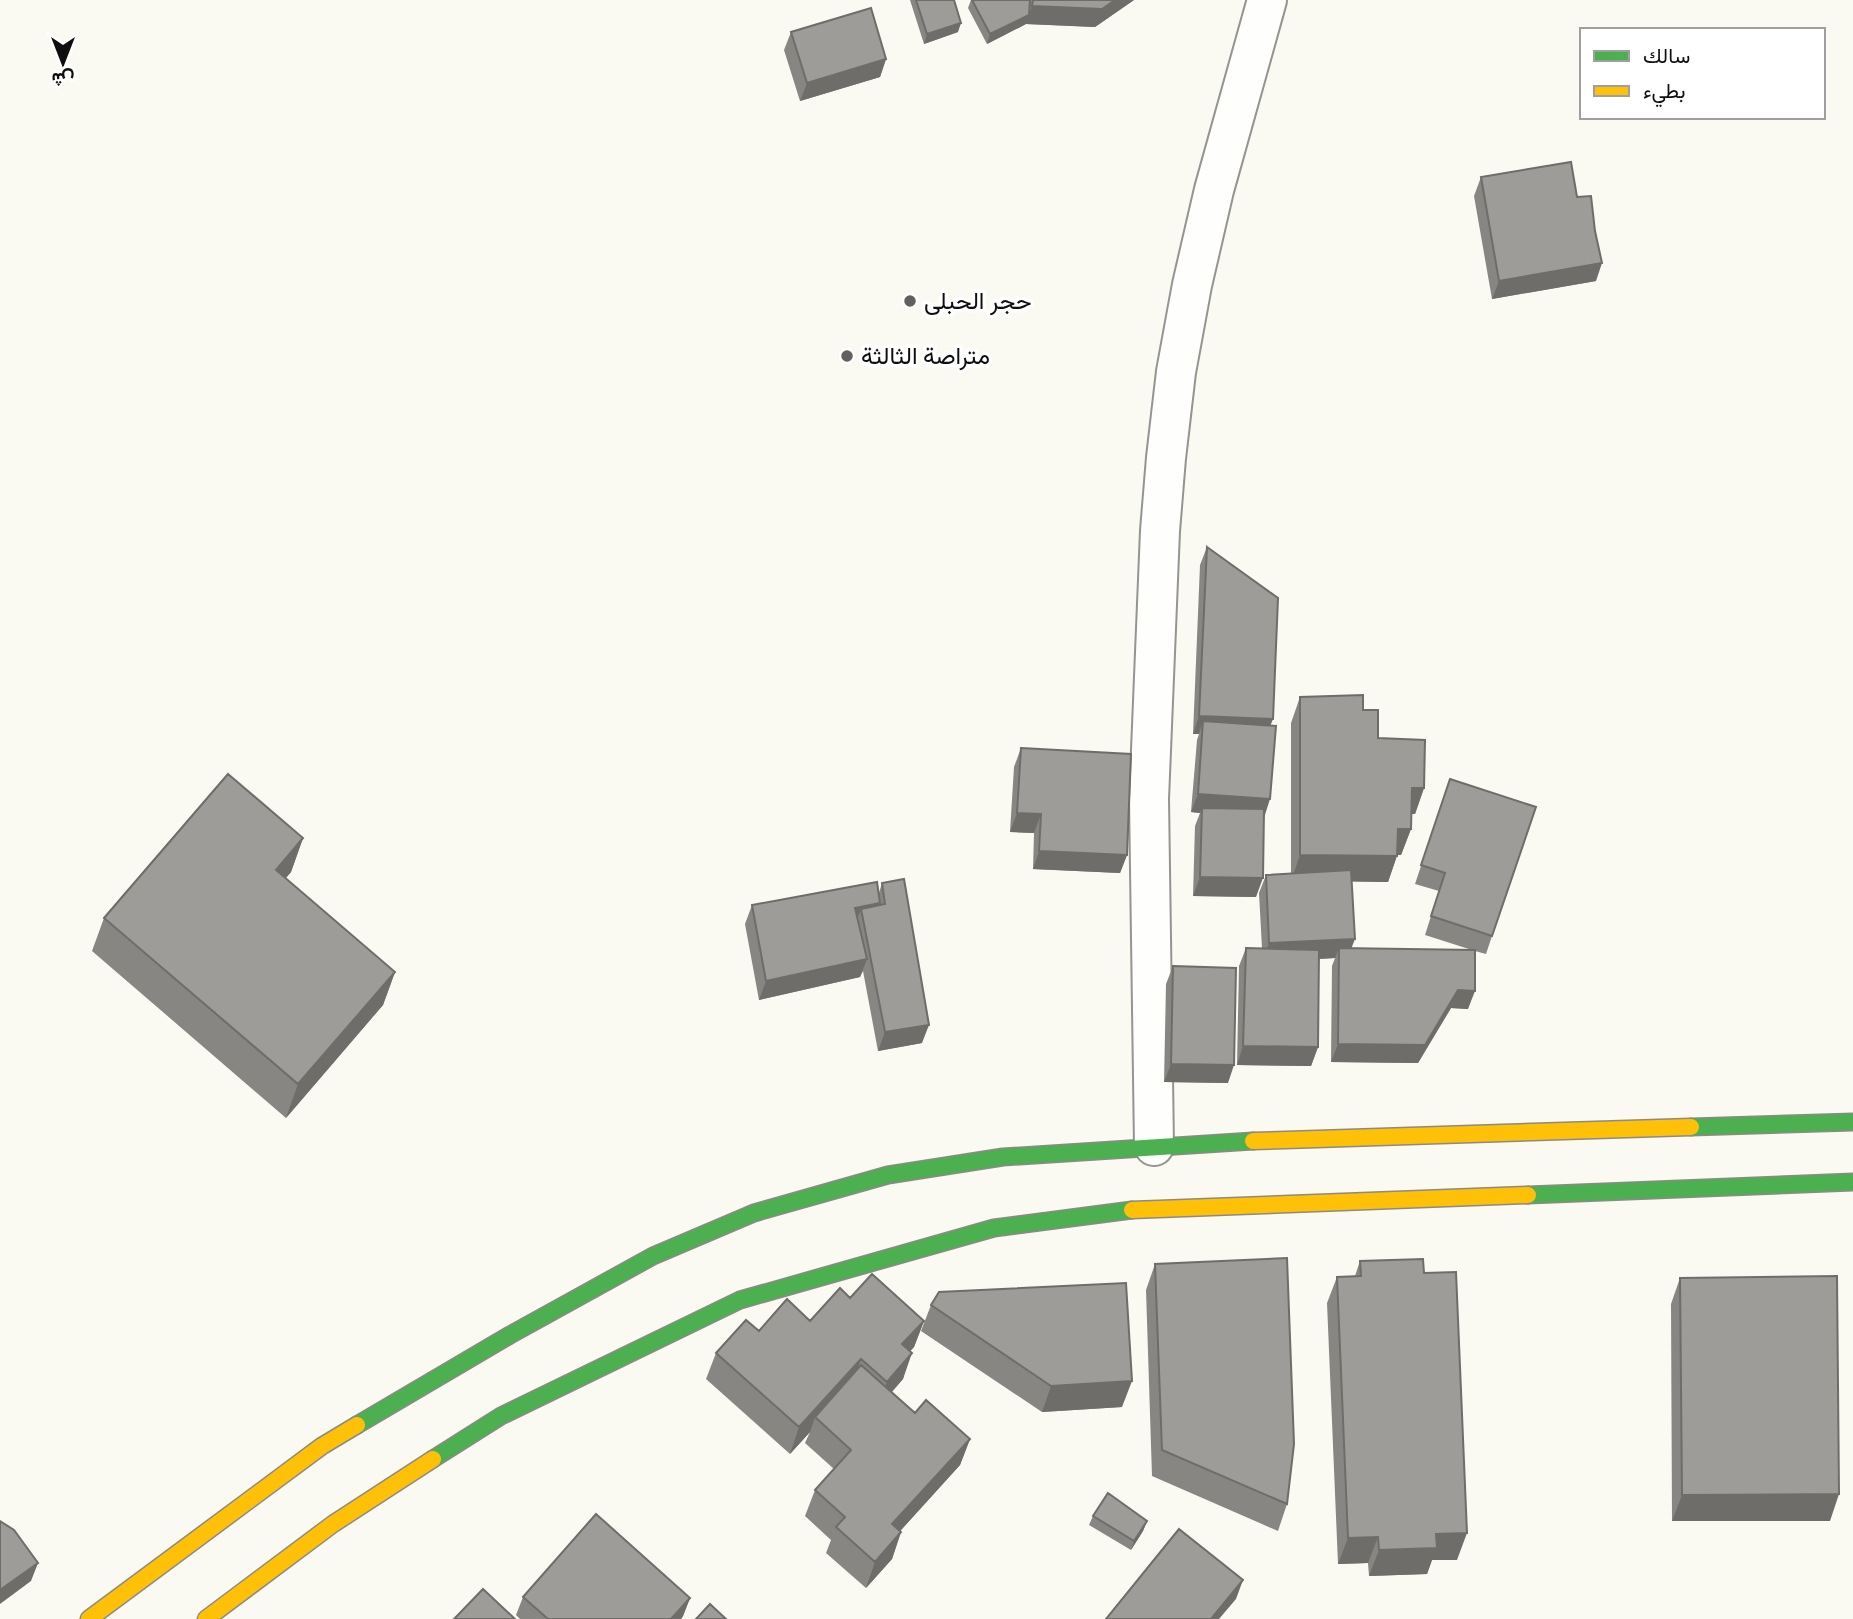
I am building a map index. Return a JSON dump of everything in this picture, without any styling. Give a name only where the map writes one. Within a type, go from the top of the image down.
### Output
[{"type":"main road","points":[[89,1619],[322,1446],[510,1335],[653,1256],[754,1213],[888,1175],[1003,1157],[1154,1146],[1853,1122]]},
{"type":"main road","points":[[206,1619],[333,1524],[501,1416],[740,1300],[994,1228],[1128,1210],[1853,1182]]},
{"type":"street","points":[[1154,1146],[1149,799],[1166,458],[1192,285],[1214,190],[1267,0]]},
{"type":"building","points":[[916,0],[954,0],[961,23],[927,34]]},
{"type":"building","points":[[972,0],[1030,0],[1029,15],[990,34]]},
{"type":"building","points":[[1033,0],[1115,0],[1102,9],[1032,6]]},
{"type":"building","points":[[871,8],[886,59],[807,83],[791,32]]},
{"type":"building","points":[[1571,162],[1577,197],[1591,196],[1602,263],[1499,281],[1481,177]]},
{"type":"building","points":[[1207,547],[1278,598],[1273,719],[1199,716]]},
{"type":"building","points":[[1363,695],[1363,710],[1378,710],[1378,738],[1425,740],[1424,788],[1412,788],[1411,829],[1398,829],[1397,856],[1300,855],[1300,697]]},
{"type":"building","points":[[1203,721],[1276,726],[1270,799],[1198,794]]},
{"type":"building","points":[[1021,748],[1131,754],[1127,855],[1039,851],[1041,814],[1017,813]]},
{"type":"building","points":[[228,774],[303,838],[276,870],[395,972],[298,1084],[104,918]]},
{"type":"building","points":[[1450,779],[1536,807],[1492,936],[1431,916],[1445,873],[1421,865]]},
{"type":"building","points":[[1202,808],[1264,809],[1263,878],[1200,877]]},
{"type":"building","points":[[1351,870],[1355,939],[1269,943],[1266,875]]},
{"type":"building","points":[[904,879],[929,1025],[885,1032],[861,909],[885,904],[882,883]]},
{"type":"building","points":[[877,882],[880,903],[855,908],[867,959],[766,981],[752,905]]},
{"type":"building","points":[[1246,948],[1319,950],[1318,1047],[1243,1046]]},
{"type":"building","points":[[1339,948],[1475,950],[1475,991],[1458,990],[1425,1045],[1338,1044]]},
{"type":"building","points":[[1173,966],[1236,968],[1234,1065],[1171,1064]]},
{"type":"building","points":[[1287,1258],[1294,1444],[1287,1504],[1162,1450],[1155,1264]]},
{"type":"building","points":[[1423,1259],[1424,1273],[1456,1272],[1467,1533],[1436,1534],[1437,1548],[1379,1550],[1378,1537],[1348,1538],[1337,1277],[1361,1276],[1360,1261]]},
{"type":"building","points":[[872,1274],[924,1321],[902,1344],[912,1353],[887,1382],[861,1359],[799,1427],[716,1353],[746,1320],[759,1331],[787,1299],[810,1321],[840,1288],[850,1298]]},
{"type":"building","points":[[1837,1276],[1839,1494],[1682,1495],[1680,1278]]},
{"type":"building","points":[[1126,1283],[1132,1381],[1051,1386],[931,1305],[939,1292]]},
{"type":"building","points":[[861,1365],[915,1413],[926,1400],[970,1439],[892,1524],[901,1532],[875,1562],[836,1527],[845,1517],[815,1490],[851,1450],[815,1417]]},
{"type":"building","points":[[1108,1493],[1147,1521],[1134,1541],[1093,1516]]},
{"type":"building","points":[[596,1514],[690,1598],[671,1619],[548,1619],[523,1597]]},
{"type":"building","points":[[0,1521],[14,1530],[38,1563],[0,1590]]},
{"type":"building","points":[[1179,1529],[1243,1580],[1211,1619],[1106,1619]]},
{"type":"building","points":[[483,1589],[515,1619],[454,1619]]},
{"type":"building","points":[[710,1604],[726,1619],[696,1619]]},
{"type":"traffic: fast","points":[[1691,1127],[1853,1122]]},
{"type":"traffic: fast","points":[[357,1425],[510,1335],[653,1256],[754,1213],[888,1175],[1003,1157],[1253,1141]]},
{"type":"traffic: fast","points":[[1528,1195],[1853,1182]]},
{"type":"traffic: fast","points":[[433,1459],[501,1416],[740,1300],[994,1228],[1132,1210]]},
{"type":"traffic: slow","points":[[1253,1141],[1691,1127]]},
{"type":"traffic: slow","points":[[1132,1210],[1528,1195]]},
{"type":"traffic: slow","points":[[89,1619],[322,1446],[357,1425]]},
{"type":"traffic: slow","points":[[206,1619],[333,1524],[433,1459]]},
{"type":"place","name":"حجر الحبلى","points":[[910,301]]},
{"type":"place","name":"متراصة الثالثة","points":[[847,356]]}]
